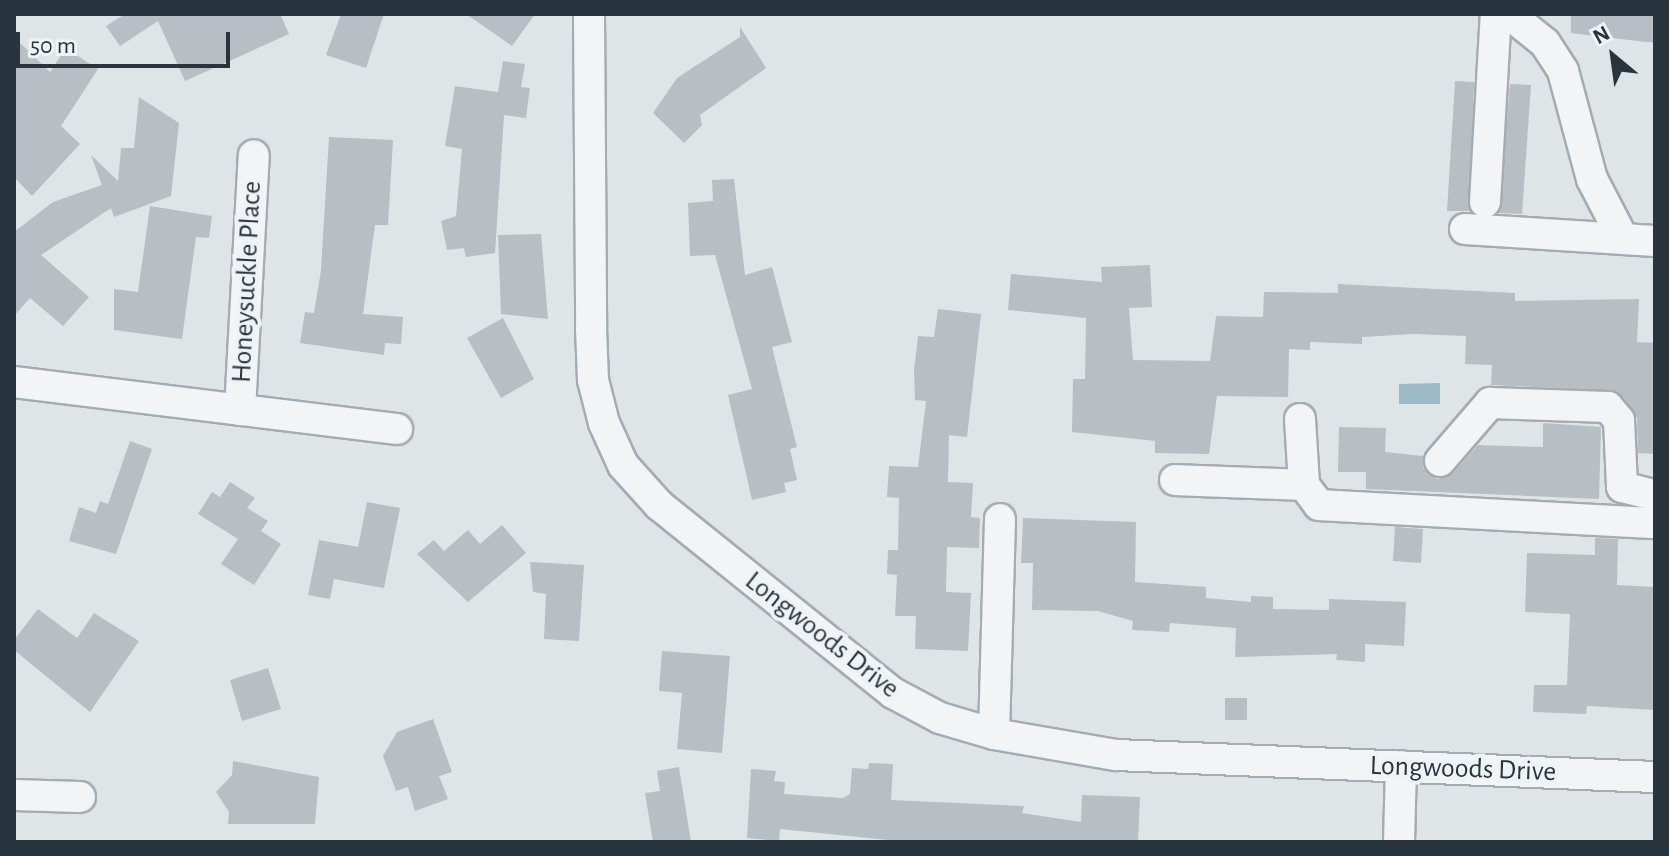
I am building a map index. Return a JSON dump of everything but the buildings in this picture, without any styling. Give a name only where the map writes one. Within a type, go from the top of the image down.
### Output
[{"type":"street","name":"Longwoods Drive","points":[[589,14],[593,380],[623,465],[659,505],[893,693],[940,718],[994,734],[1116,755],[1655,777]]},
{"type":"street","points":[[1485,202],[1496,14]]},
{"type":"street","points":[[1509,14],[1545,43],[1563,71],[1592,179],[1621,235]]},
{"type":"street","name":"Honeysuckle Place","points":[[240,410],[254,155]]},
{"type":"street","points":[[1465,229],[1621,235],[1655,241]]},
{"type":"street","name":"Honeysuckle Place","points":[[14,382],[397,429]]},
{"type":"street","points":[[1440,461],[1490,403],[1608,407],[1619,420],[1622,487],[1655,495]]},
{"type":"street","points":[[1300,419],[1304,485],[1319,505],[1360,511],[1655,523]]},
{"type":"street","points":[[1175,480],[1304,485]]},
{"type":"street","points":[[994,734],[1000,519]]},
{"type":"street","points":[[1399,842],[1401,766]]},
{"type":"street","points":[[14,795],[80,797]]},
{"type":"water","points":[[1440,383],[1440,404],[1399,404],[1399,384]]}]
